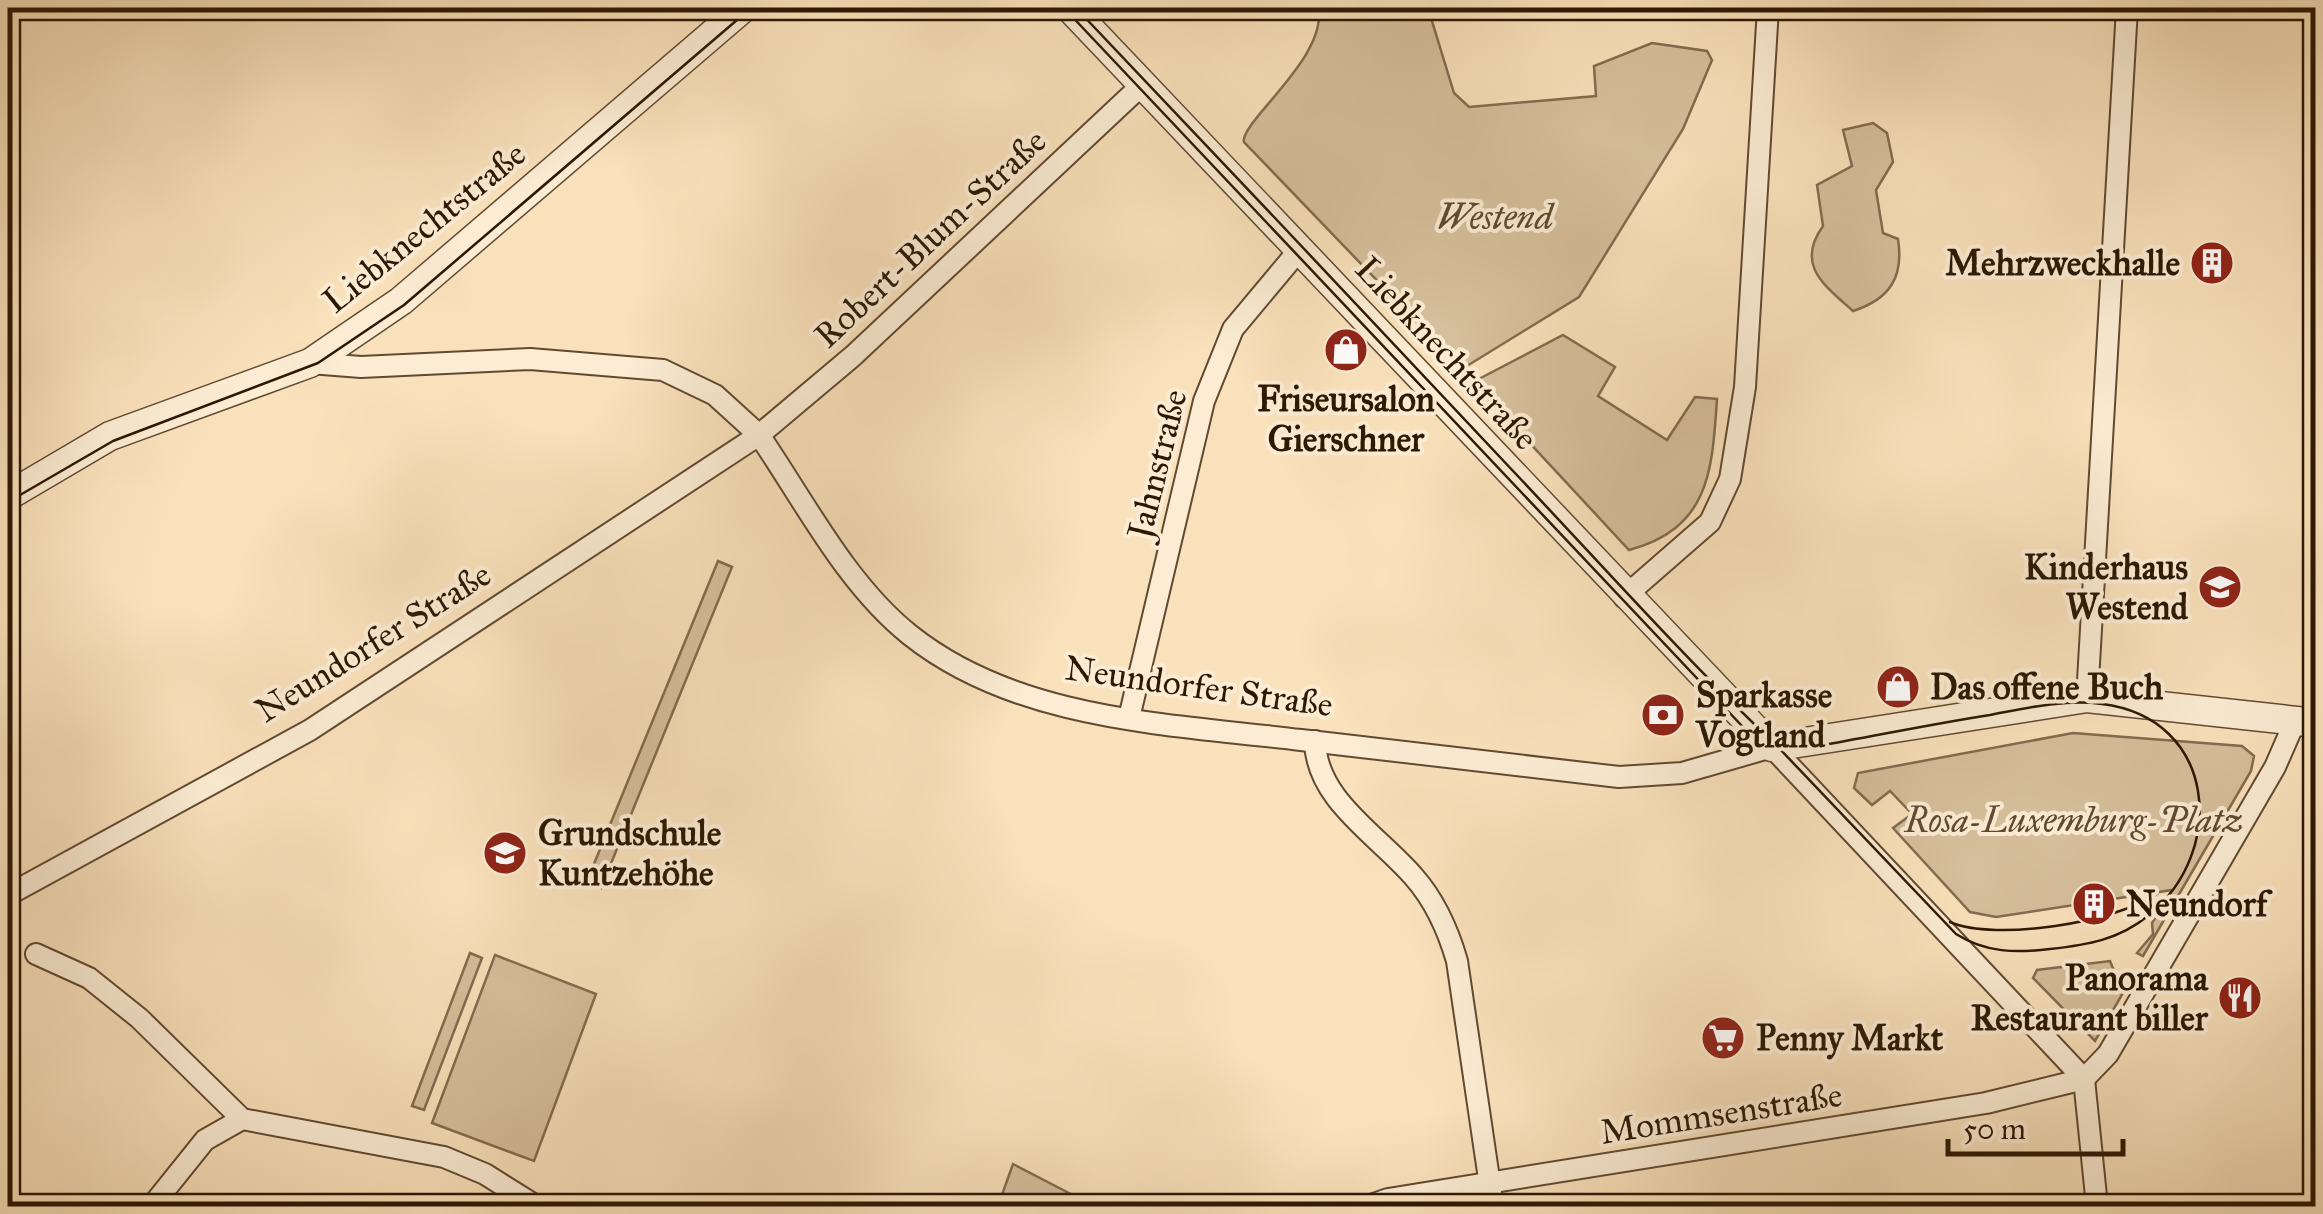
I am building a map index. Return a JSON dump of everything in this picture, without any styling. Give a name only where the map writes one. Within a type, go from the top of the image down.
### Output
[{"type":"street","name":"Liebknechtstraße","points":[[8,496],[110,436],[310,362],[401,301],[744,8]]},
{"type":"street","name":"Liebknechtstraße","points":[[1070,8],[1624,596],[1772,747]]},
{"type":"street","points":[[1624,596],[1710,522],[1730,478],[1745,387],[1768,8]]},
{"type":"street","points":[[2087,698],[2127,8]]},
{"type":"street","name":"Robert-Blum-Straße","points":[[759,435],[853,356],[1143,84]]},
{"type":"street","name":"Jahnstraße","points":[[1129,718],[1204,402],[1232,330],[1299,250]]},
{"type":"street","points":[[310,362],[362,367],[530,359],[663,370],[715,395],[759,435]]},
{"type":"street","name":"Neundorfer Straße","points":[[8,895],[310,730],[759,435],[866,594],[906,632],[960,667],[1046,702],[1129,718],[1619,777],[1682,773],[1772,747],[2087,698],[2306,721]]},
{"type":"street","points":[[2084,1080],[2108,1054],[2275,767],[2306,721]]},
{"type":"street","points":[[1315,741],[1320,776],[1416,878],[1449,935],[1494,1206]]},
{"type":"street","points":[[1772,747],[2084,1080],[2097,1206]]},
{"type":"street","points":[[36,954],[89,978],[139,1018],[242,1120],[444,1157],[485,1174],[536,1206]]},
{"type":"street","name":"Mommsenstraße","points":[[1368,1206],[1986,1103],[2084,1080]]},
{"type":"street","points":[[152,1206],[205,1140],[242,1120]]},
{"type":"green space","name":"Westend","points":[[1318,8],[1428,8],[1454,93],[1469,107],[1596,96],[1594,66],[1652,43],[1707,51],[1712,60],[1683,129],[1579,297],[1462,369],[1244,142],[1255,120],[1310,47],[1318,27]]},
{"type":"green space","points":[[2316,101],[2315,246],[2305,245]]},
{"type":"green space","points":[[1873,123],[1887,133],[1893,162],[1876,190],[1883,233],[1898,239],[1899,265],[1885,293],[1853,311],[1823,283],[1813,263],[1815,240],[1823,226],[1817,185],[1852,166],[1843,130]]},
{"type":"green space","points":[[1563,335],[1615,367],[1598,396],[1667,440],[1695,397],[1717,399],[1713,450],[1702,493],[1691,512],[1656,540],[1629,550],[1473,382]]},
{"type":"green space","points":[[718,561],[732,567],[601,888],[587,881]]},
{"type":"green space","name":"Rosa-Luxemburg-Platz","points":[[2073,733],[2242,746],[2254,756],[2251,771],[2143,956],[2137,953],[2153,934],[2152,923],[2172,890],[1996,917],[1970,912],[1893,828],[1912,814],[1890,791],[1872,805],[1854,788],[1858,773]]},
{"type":"green space","points":[[470,953],[482,958],[424,1110],[412,1106]]},
{"type":"green space","points":[[495,955],[596,994],[534,1161],[432,1123]]},
{"type":"green space","points":[[2110,961],[2123,993],[2095,1041],[2033,978],[2037,970]]},
{"type":"green space","points":[[1013,1164],[1094,1206],[998,1206]]},
{"type":"tram line","points":[[8,502],[113,441],[318,363],[404,305],[751,8]]},
{"type":"tram line","points":[[1064,8],[1743,727],[1760,737],[1769,741],[1774,742],[1778,744],[1818,746],[2060,703],[2102,704],[2140,714],[2169,734],[2188,760],[2198,790],[2199,823],[2191,857],[2174,888],[2138,923],[2090,943],[2013,951],[1979,945],[1956,934],[1777,746],[1743,713],[1676,645],[1076,8]]},
{"type":"tram line","points":[[1950,922],[1996,930],[2055,926],[2114,913],[2157,894]]},
{"type":"place","name":"Mehrzweckhalle","points":[[2212,263]]},
{"type":"place","name":"Friseursalon Gierschner","points":[[1346,350]]},
{"type":"place","name":"Kinderhaus Westend","points":[[2220,587]]},
{"type":"place","name":"Das offene Buch","points":[[1898,687]]},
{"type":"place","name":"Sparkasse Vogtland","points":[[1663,715]]},
{"type":"place","name":"Grundschule Kuntzehöhe","points":[[505,853]]},
{"type":"place","name":"Neundorf","points":[[2094,904]]},
{"type":"place","name":"Panorama Restaurant biller","points":[[2240,998]]},
{"type":"place","name":"Penny Markt","points":[[1723,1038]]}]
